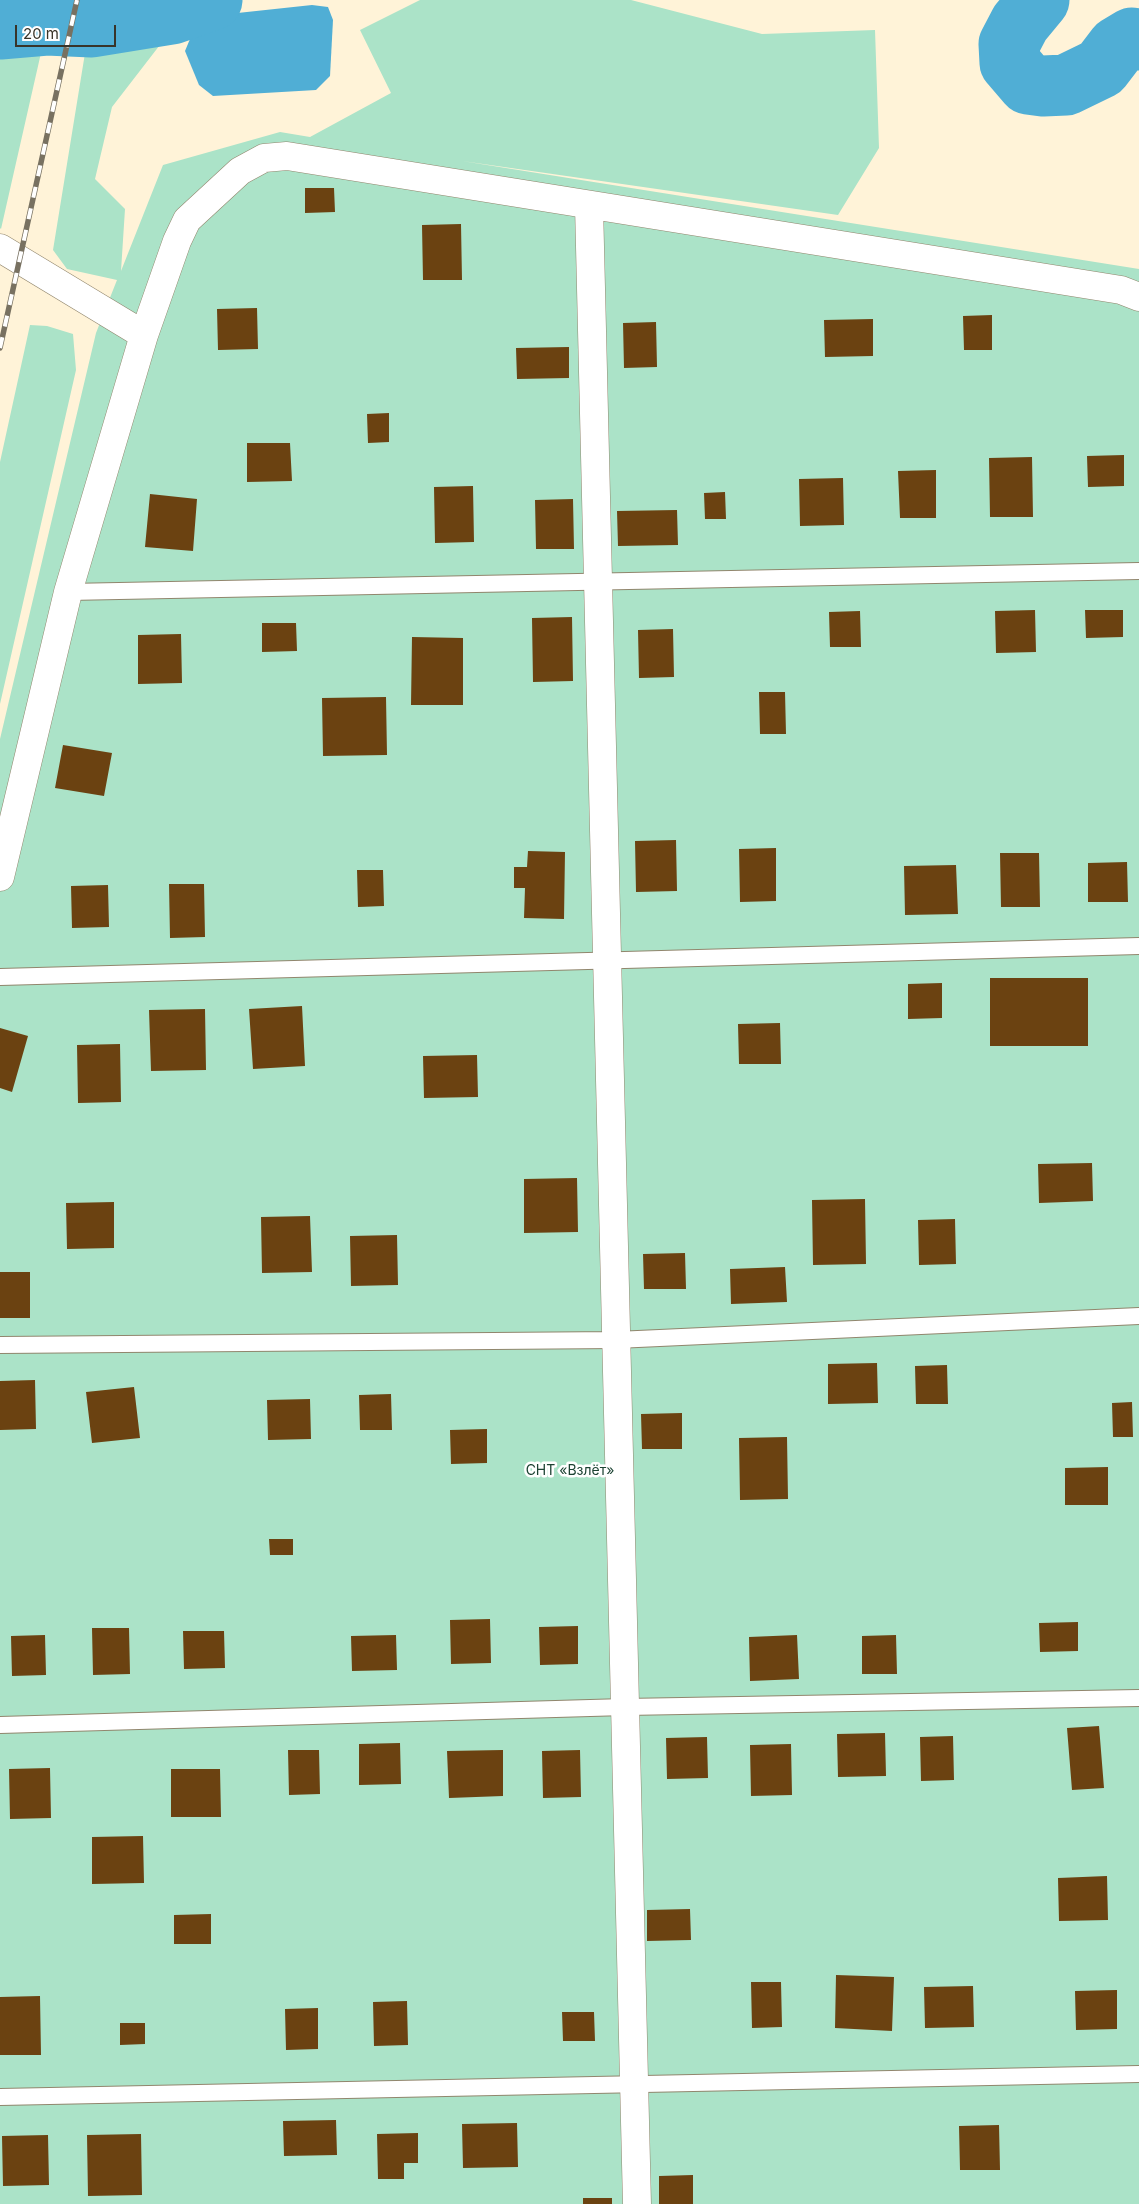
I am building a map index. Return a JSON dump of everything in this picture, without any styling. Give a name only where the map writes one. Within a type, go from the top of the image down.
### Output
[{"type":"street","points":[[0,877],[68,592],[144,335],[177,241],[187,220],[240,171],[264,158],[287,156],[1121,290],[1139,297]]},
{"type":"street","points":[[589,205],[637,2204]]},
{"type":"street","points":[[0,248],[144,335]]},
{"type":"lane","points":[[68,592],[1139,571]]},
{"type":"lane","points":[[0,977],[1139,946]]},
{"type":"lane","points":[[0,1345],[616,1340],[1139,1316]]},
{"type":"lane","points":[[0,1725],[625,1707],[1139,1698]]},
{"type":"lane","points":[[0,2097],[1139,2074]]},
{"type":"green space","points":[[0,0],[53,0],[1,229],[0,228]]},
{"type":"green space","name":"СНТ «Взлёт»","points":[[420,0],[631,0],[762,34],[875,30],[879,148],[838,215],[462,161],[1139,269],[1139,2204],[0,2204],[0,739],[96,333],[117,280],[67,269],[53,250],[86,47],[104,39],[173,28],[112,107],[95,179],[125,209],[121,271],[163,165],[280,132],[310,137],[391,93],[360,30]]},
{"type":"green space","points":[[30,325],[47,326],[73,334],[76,370],[0,704],[0,462]]},
{"type":"water","points":[[312,5],[328,7],[333,20],[330,76],[316,90],[213,96],[199,85],[185,51],[195,27],[219,15]]},
{"type":"building","points":[[305,188],[334,188],[335,212],[305,213]]},
{"type":"building","points":[[461,224],[462,280],[423,280],[422,225]]},
{"type":"building","points":[[257,308],[258,349],[218,350],[217,309]]},
{"type":"building","points":[[992,315],[992,350],[964,350],[963,316]]},
{"type":"building","points":[[873,319],[873,356],[825,357],[824,320]]},
{"type":"building","points":[[656,322],[657,367],[624,368],[623,323]]},
{"type":"building","points":[[569,347],[569,378],[517,379],[516,348]]},
{"type":"building","points":[[389,413],[389,442],[368,443],[367,414]]},
{"type":"building","points":[[247,443],[290,443],[292,481],[247,482]]},
{"type":"building","points":[[1124,455],[1124,486],[1088,487],[1087,456]]},
{"type":"building","points":[[1032,457],[1033,517],[990,517],[989,458]]},
{"type":"building","points":[[936,470],[936,518],[900,518],[898,471]]},
{"type":"building","points":[[843,478],[844,525],[800,526],[799,479]]},
{"type":"building","points":[[473,486],[474,542],[435,543],[434,487]]},
{"type":"building","points":[[725,492],[726,519],[705,519],[704,493]]},
{"type":"building","points":[[150,494],[197,499],[193,551],[145,547]]},
{"type":"building","points":[[573,499],[574,549],[536,549],[535,500]]},
{"type":"building","points":[[677,510],[678,545],[618,546],[617,511]]},
{"type":"building","points":[[1035,610],[1036,652],[996,653],[995,611]]},
{"type":"building","points":[[1085,610],[1123,610],[1123,637],[1086,638]]},
{"type":"building","points":[[860,611],[861,647],[830,647],[829,612]]},
{"type":"building","points":[[572,617],[573,681],[533,682],[532,618]]},
{"type":"building","points":[[262,623],[296,623],[297,651],[262,652]]},
{"type":"building","points":[[673,629],[674,677],[639,678],[638,630]]},
{"type":"building","points":[[181,634],[182,683],[138,684],[138,635]]},
{"type":"building","points":[[412,637],[463,638],[463,705],[411,705]]},
{"type":"building","points":[[759,692],[785,692],[786,734],[760,734]]},
{"type":"building","points":[[386,697],[387,755],[323,756],[322,698]]},
{"type":"building","points":[[63,745],[112,753],[104,796],[55,788]]},
{"type":"building","points":[[676,840],[677,891],[636,892],[635,841]]},
{"type":"building","points":[[776,848],[776,901],[740,902],[739,849]]},
{"type":"building","points":[[528,851],[565,852],[564,919],[524,918],[525,888],[514,888],[514,867],[527,867]]},
{"type":"building","points":[[1000,853],[1039,853],[1040,907],[1001,907]]},
{"type":"building","points":[[1127,862],[1128,902],[1088,902],[1088,863]]},
{"type":"building","points":[[956,865],[958,914],[905,915],[904,866]]},
{"type":"building","points":[[357,870],[383,870],[384,906],[358,907]]},
{"type":"building","points":[[169,884],[204,884],[205,937],[170,938]]},
{"type":"building","points":[[108,885],[109,927],[72,928],[71,886]]},
{"type":"building","points":[[990,978],[1088,978],[1088,1046],[990,1046]]},
{"type":"building","points":[[942,983],[942,1018],[908,1019],[908,984]]},
{"type":"building","points":[[302,1006],[305,1066],[253,1069],[249,1009]]},
{"type":"building","points":[[205,1009],[206,1070],[151,1071],[149,1010]]},
{"type":"building","points":[[780,1023],[781,1064],[739,1064],[738,1024]]},
{"type":"building","points":[[0,1028],[28,1036],[12,1092],[0,1088]]},
{"type":"building","points":[[120,1044],[121,1102],[78,1103],[77,1045]]},
{"type":"building","points":[[477,1055],[478,1097],[424,1098],[423,1056]]},
{"type":"building","points":[[1092,1163],[1093,1201],[1039,1203],[1038,1164]]},
{"type":"building","points":[[577,1178],[578,1232],[524,1233],[524,1179]]},
{"type":"building","points":[[865,1199],[866,1264],[813,1265],[812,1200]]},
{"type":"building","points":[[114,1202],[114,1248],[67,1249],[66,1203]]},
{"type":"building","points":[[310,1216],[312,1272],[262,1273],[261,1217]]},
{"type":"building","points":[[955,1219],[956,1264],[919,1265],[918,1220]]},
{"type":"building","points":[[397,1235],[398,1285],[351,1286],[350,1236]]},
{"type":"building","points":[[685,1253],[686,1289],[644,1289],[643,1254]]},
{"type":"building","points":[[785,1267],[787,1302],[731,1304],[730,1269]]},
{"type":"building","points":[[0,1272],[30,1272],[30,1318],[0,1318]]},
{"type":"building","points":[[877,1363],[878,1403],[828,1404],[828,1364]]},
{"type":"building","points":[[947,1365],[948,1404],[916,1404],[915,1366]]},
{"type":"building","points":[[35,1380],[36,1429],[0,1430],[0,1381]]},
{"type":"building","points":[[134,1387],[140,1438],[92,1443],[86,1392]]},
{"type":"building","points":[[391,1394],[392,1430],[360,1430],[359,1395]]},
{"type":"building","points":[[310,1399],[311,1439],[268,1440],[267,1400]]},
{"type":"building","points":[[1132,1402],[1133,1437],[1113,1437],[1112,1403]]},
{"type":"building","points":[[682,1413],[682,1449],[642,1449],[641,1414]]},
{"type":"building","points":[[487,1429],[487,1463],[451,1464],[450,1430]]},
{"type":"building","points":[[787,1437],[788,1499],[740,1500],[739,1438]]},
{"type":"building","points":[[1108,1467],[1108,1505],[1065,1505],[1065,1468]]},
{"type":"building","points":[[269,1539],[293,1539],[293,1555],[270,1555]]},
{"type":"building","points":[[490,1619],[491,1663],[451,1664],[450,1620]]},
{"type":"building","points":[[1078,1622],[1078,1651],[1040,1652],[1039,1623]]},
{"type":"building","points":[[578,1626],[578,1664],[540,1665],[539,1627]]},
{"type":"building","points":[[92,1628],[129,1628],[130,1674],[93,1675]]},
{"type":"building","points":[[183,1631],[224,1631],[225,1668],[184,1669]]},
{"type":"building","points":[[45,1635],[46,1675],[12,1676],[11,1636]]},
{"type":"building","points":[[396,1635],[397,1670],[352,1671],[351,1636]]},
{"type":"building","points":[[797,1635],[799,1679],[750,1681],[749,1637]]},
{"type":"building","points":[[896,1635],[897,1674],[862,1674],[862,1636]]},
{"type":"building","points":[[1099,1726],[1104,1788],[1072,1790],[1067,1728]]},
{"type":"building","points":[[885,1733],[886,1776],[838,1777],[837,1734]]},
{"type":"building","points":[[953,1736],[954,1780],[921,1781],[920,1737]]},
{"type":"building","points":[[707,1737],[708,1778],[667,1779],[666,1738]]},
{"type":"building","points":[[400,1743],[401,1784],[359,1785],[359,1744]]},
{"type":"building","points":[[791,1744],[792,1795],[751,1796],[750,1745]]},
{"type":"building","points":[[288,1750],[319,1750],[320,1794],[289,1795]]},
{"type":"building","points":[[503,1750],[503,1796],[449,1798],[447,1751]]},
{"type":"building","points":[[580,1750],[581,1797],[543,1798],[542,1751]]},
{"type":"building","points":[[50,1768],[51,1818],[10,1819],[9,1769]]},
{"type":"building","points":[[171,1769],[220,1769],[221,1817],[171,1817]]},
{"type":"building","points":[[143,1836],[144,1883],[92,1884],[92,1837]]},
{"type":"building","points":[[1107,1876],[1108,1920],[1059,1921],[1058,1878]]},
{"type":"building","points":[[690,1909],[691,1940],[647,1941],[647,1910]]},
{"type":"building","points":[[211,1914],[211,1944],[174,1944],[174,1915]]},
{"type":"building","points":[[836,1975],[894,1977],[892,2031],[835,2028]]},
{"type":"building","points":[[751,1982],[781,1982],[782,2027],[752,2028]]},
{"type":"building","points":[[973,1986],[974,2027],[925,2028],[924,1987]]},
{"type":"building","points":[[1117,1990],[1117,2029],[1076,2030],[1075,1991]]},
{"type":"building","points":[[40,1996],[41,2055],[0,2055],[0,1997]]},
{"type":"building","points":[[407,2001],[408,2045],[374,2046],[373,2002]]},
{"type":"building","points":[[318,2008],[318,2049],[286,2050],[285,2009]]},
{"type":"building","points":[[562,2012],[594,2012],[595,2041],[563,2041]]},
{"type":"building","points":[[120,2023],[145,2023],[145,2044],[120,2045]]},
{"type":"building","points":[[336,2120],[337,2155],[284,2156],[283,2121]]},
{"type":"building","points":[[517,2123],[518,2167],[463,2168],[462,2124]]},
{"type":"building","points":[[999,2125],[1000,2170],[960,2170],[959,2126]]},
{"type":"building","points":[[418,2133],[418,2163],[404,2163],[404,2179],[378,2179],[377,2134]]},
{"type":"building","points":[[141,2134],[142,2195],[88,2196],[87,2135]]},
{"type":"building","points":[[48,2135],[49,2185],[3,2186],[2,2136]]},
{"type":"building","points":[[693,2175],[693,2204],[659,2204],[659,2176]]},
{"type":"building","points":[[583,2198],[612,2198],[612,2204],[583,2204]]},
{"type":"waterway","points":[[0,29],[47,25],[92,27],[172,14],[212,0]]},
{"type":"waterway","points":[[1039,0],[1020,23],[1009,44],[1010,63],[1028,84],[1043,86],[1066,85],[1101,68],[1117,47],[1132,38],[1139,40]]},
{"type":"railway","points":[[0,348],[77,0]]}]
